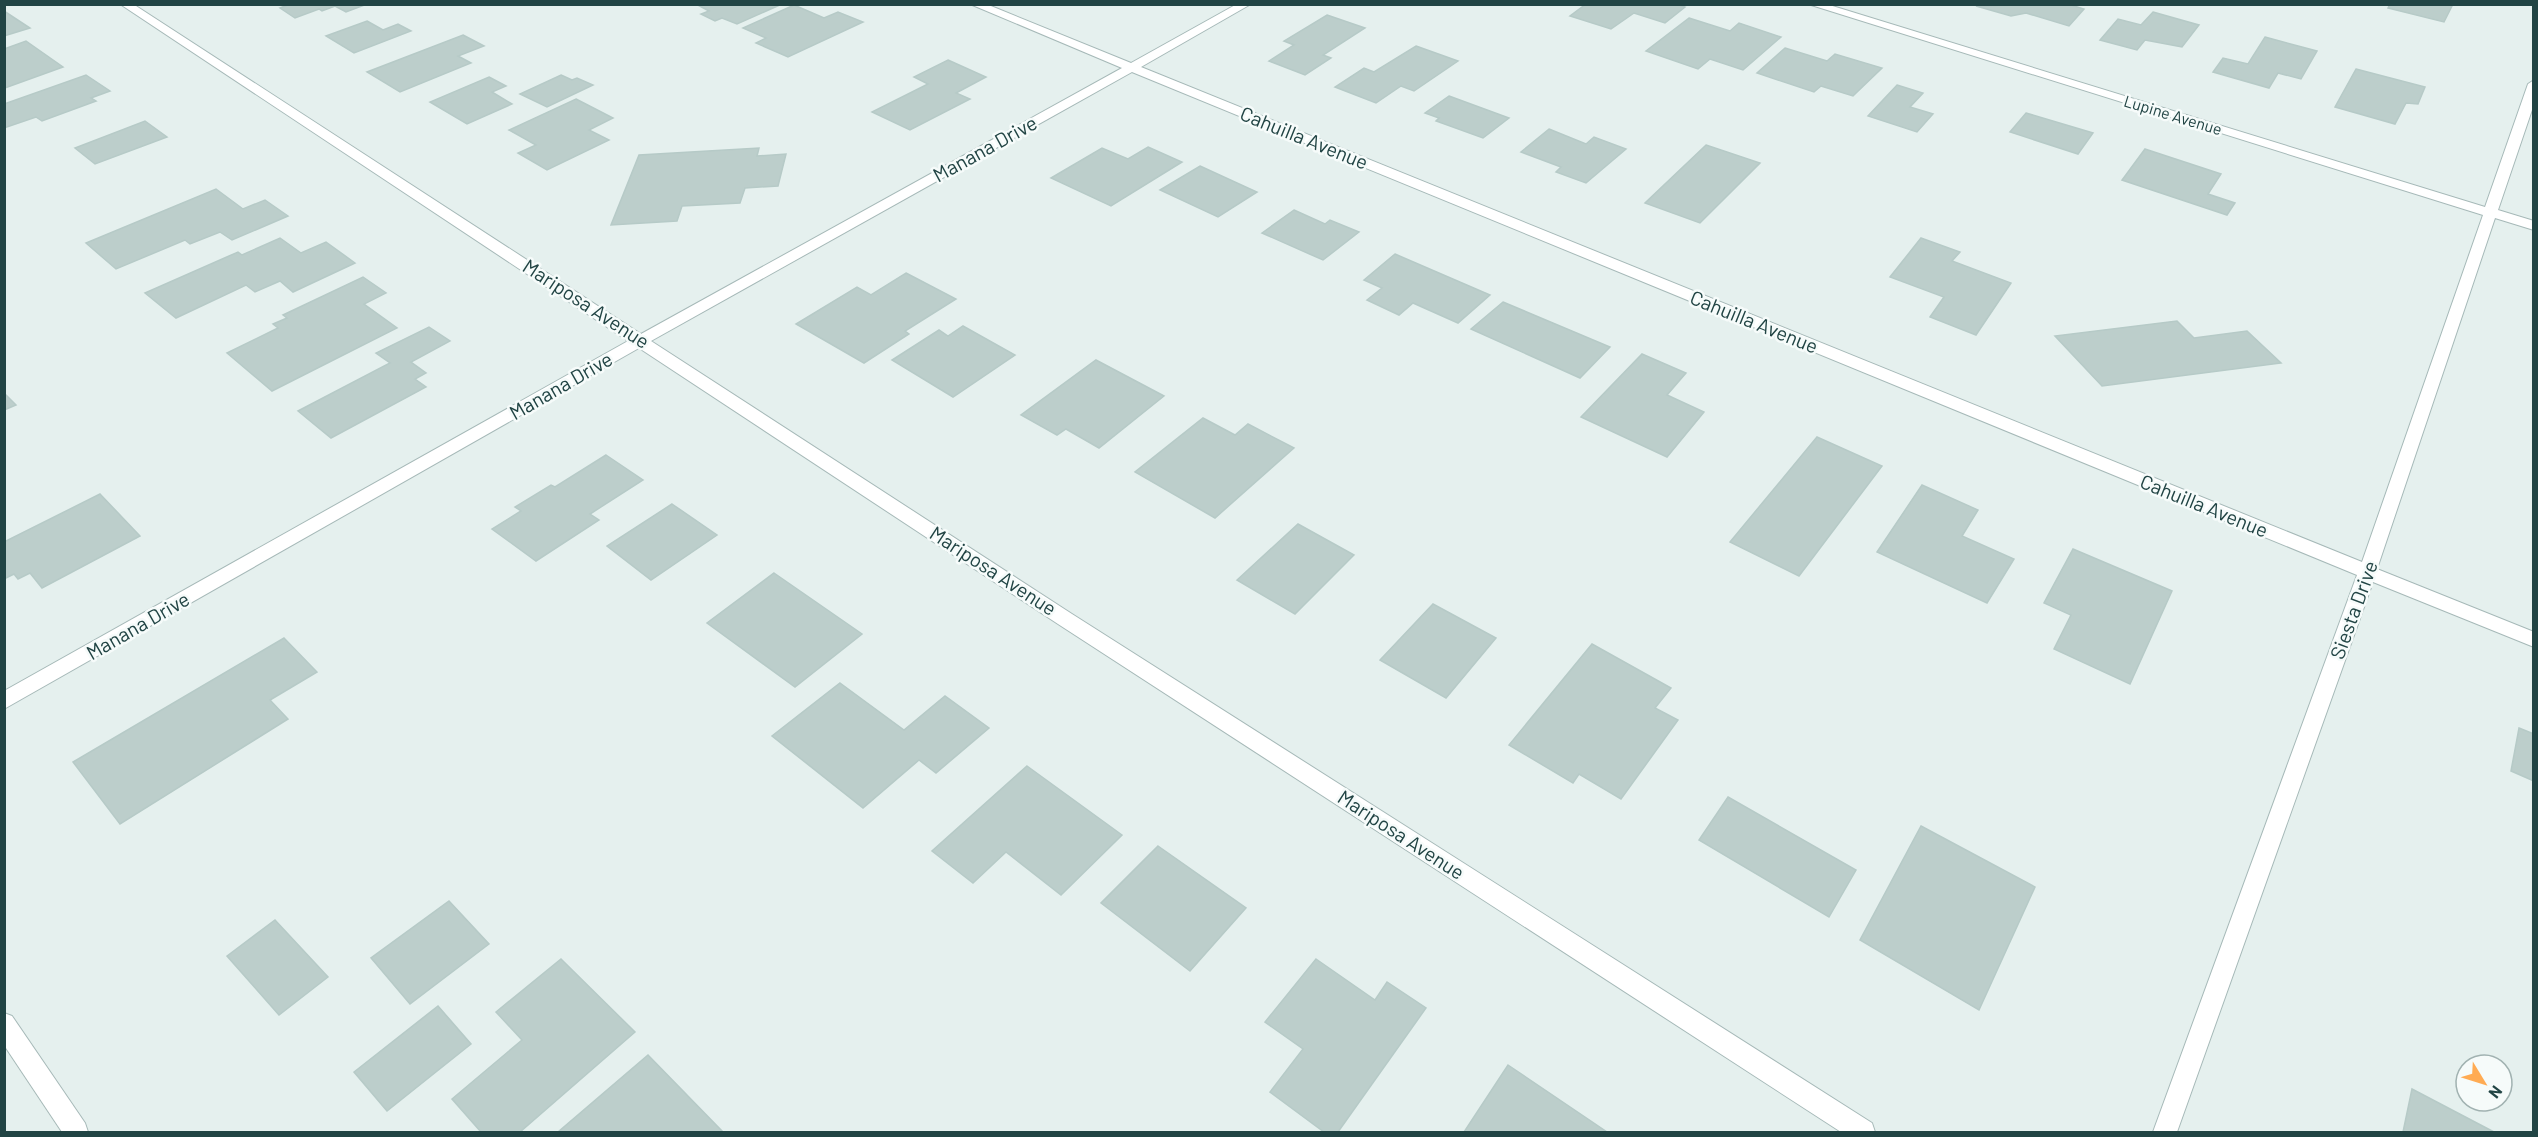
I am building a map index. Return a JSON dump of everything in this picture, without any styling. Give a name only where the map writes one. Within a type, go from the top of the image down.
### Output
[{"type":"street","name":"Mariposa Avenue","points":[[125,4],[1075,625],[1863,1132]]},
{"type":"street","name":"Cahuilla Avenue","points":[[975,4],[2534,640]]},
{"type":"street","name":"Manana Drive","points":[[4,701],[641,340],[1246,4]]},
{"type":"street","name":"Lupine Avenue","points":[[1814,4],[2534,226]]},
{"type":"street","name":"Siesta Drive","points":[[2165,1132],[2367,573],[2534,84]]},
{"type":"street","points":[[4,1024],[76,1132]]},
{"type":"building","points":[[290,4],[367,4],[346,12],[335,6],[322,11],[319,9],[295,18],[280,8]]},
{"type":"building","points":[[696,4],[782,4],[737,24],[722,18],[715,21],[701,14],[709,11]]},
{"type":"building","points":[[1586,4],[1676,4],[1685,7],[1665,23],[1634,13],[1611,29],[1570,16]]},
{"type":"building","points":[[2068,4],[2084,9],[2069,26],[2026,13],[2011,16],[1976,6]]},
{"type":"building","points":[[2390,4],[2453,4],[2444,22],[2388,8]]},
{"type":"building","points":[[794,5],[824,18],[838,12],[863,22],[788,57],[756,43],[766,38],[743,28]]},
{"type":"building","points":[[4,11],[30,28],[4,36]]},
{"type":"building","points":[[2153,12],[2199,25],[2182,47],[2145,40],[2137,50],[2100,40],[2118,19],[2141,25]]},
{"type":"building","points":[[1327,15],[1365,28],[1323,55],[1331,58],[1305,75],[1269,61],[1294,45],[1284,41]]},
{"type":"building","points":[[1689,18],[1730,31],[1739,23],[1781,37],[1743,70],[1710,59],[1698,69],[1646,51]]},
{"type":"building","points":[[367,21],[383,30],[398,24],[411,31],[354,53],[326,36]]},
{"type":"building","points":[[463,35],[484,46],[458,56],[471,63],[400,92],[367,72]]},
{"type":"building","points":[[2265,37],[2317,51],[2301,79],[2278,73],[2269,88],[2213,72],[2223,58],[2248,64]]},
{"type":"building","points":[[26,41],[63,67],[5,88],[4,49]]},
{"type":"building","points":[[1416,46],[1458,61],[1414,91],[1401,86],[1376,103],[1335,87],[1364,68],[1374,72]]},
{"type":"building","points":[[1785,48],[1827,61],[1835,54],[1882,68],[1853,96],[1821,86],[1814,92],[1757,73]]},
{"type":"building","points":[[948,60],[986,77],[956,93],[970,99],[910,130],[872,112],[928,84],[914,77]]},
{"type":"building","points":[[2356,69],[2425,87],[2418,104],[2406,103],[2395,124],[2335,107]]},
{"type":"building","points":[[86,75],[110,91],[91,98],[96,101],[42,121],[36,117],[4,128],[4,104]]},
{"type":"building","points":[[561,75],[572,80],[577,78],[593,85],[547,107],[520,94]]},
{"type":"building","points":[[489,77],[506,86],[492,92],[512,104],[467,124],[430,102]]},
{"type":"building","points":[[1897,85],[1923,93],[1910,107],[1933,114],[1917,132],[1868,116]]},
{"type":"building","points":[[1449,96],[1509,118],[1483,138],[1436,121],[1439,118],[1425,113]]},
{"type":"building","points":[[576,99],[613,118],[589,130],[609,140],[547,170],[518,153],[536,145],[509,130]]},
{"type":"building","points":[[2026,113],[2093,133],[2078,154],[2010,132]]},
{"type":"building","points":[[145,121],[167,137],[95,164],[75,148]]},
{"type":"building","points":[[1549,129],[1586,144],[1594,137],[1626,149],[1586,183],[1556,172],[1561,167],[1521,152]]},
{"type":"building","points":[[1706,145],[1760,163],[1700,223],[1645,203]]},
{"type":"building","points":[[1148,147],[1182,162],[1111,206],[1051,178],[1102,148],[1128,159]]},
{"type":"building","points":[[759,148],[757,156],[786,154],[778,186],[745,188],[740,203],[682,206],[677,221],[611,225],[639,155]]},
{"type":"building","points":[[2145,149],[2221,174],[2208,194],[2235,203],[2227,215],[2122,180]]},
{"type":"building","points":[[1200,166],[1257,192],[1218,217],[1160,190]]},
{"type":"building","points":[[216,189],[243,209],[265,200],[288,216],[232,240],[220,232],[190,244],[185,240],[116,269],[86,243]]},
{"type":"building","points":[[1294,210],[1325,224],[1330,220],[1359,232],[1323,260],[1262,233]]},
{"type":"building","points":[[280,238],[301,253],[326,242],[355,263],[293,292],[280,281],[255,292],[246,285],[176,318],[145,293],[238,252],[242,255]]},
{"type":"building","points":[[1921,238],[1960,252],[1952,261],[2011,283],[1976,335],[1930,317],[1944,297],[1890,277]]},
{"type":"building","points":[[1395,254],[1490,295],[1458,323],[1413,303],[1399,315],[1367,300],[1382,288],[1364,280]]},
{"type":"building","points":[[906,273],[956,299],[905,331],[909,334],[864,363],[796,324],[857,287],[871,295]]},
{"type":"building","points":[[363,277],[386,293],[364,304],[397,328],[272,391],[227,353],[278,328],[273,324],[287,318],[283,315]]},
{"type":"building","points":[[1503,302],[1610,347],[1580,378],[1471,329]]},
{"type":"building","points":[[2177,321],[2194,338],[2247,331],[2281,363],[2102,386],[2055,336]]},
{"type":"building","points":[[963,326],[1015,355],[953,397],[892,360],[939,330],[948,336]]},
{"type":"building","points":[[429,327],[450,341],[411,362],[426,373],[415,379],[426,387],[331,438],[298,411],[390,363],[376,353]]},
{"type":"building","points":[[1642,354],[1686,373],[1667,395],[1704,412],[1667,457],[1581,417]]},
{"type":"building","points":[[1096,360],[1164,396],[1099,448],[1066,429],[1057,435],[1021,415]]},
{"type":"building","points":[[4,393],[16,405],[4,410]]},
{"type":"building","points":[[1203,418],[1235,435],[1248,424],[1294,448],[1215,518],[1135,472]]},
{"type":"building","points":[[1817,437],[1882,466],[1799,576],[1730,542]]},
{"type":"building","points":[[606,455],[643,480],[590,514],[599,520],[536,561],[492,529],[521,511],[515,507],[551,485],[555,487]]},
{"type":"building","points":[[1922,485],[1978,510],[1962,536],[2014,559],[1987,603],[1877,552]]},
{"type":"building","points":[[100,494],[140,536],[42,588],[30,573],[18,579],[14,574],[4,579],[4,542]]},
{"type":"building","points":[[672,504],[717,535],[651,580],[607,546]]},
{"type":"building","points":[[1298,524],[1354,555],[1295,614],[1237,580]]},
{"type":"building","points":[[2073,549],[2172,591],[2130,684],[2054,649],[2071,615],[2044,603]]},
{"type":"building","points":[[774,573],[862,634],[795,687],[707,623]]},
{"type":"building","points":[[1433,604],[1496,638],[1446,698],[1380,660]]},
{"type":"building","points":[[284,638],[317,672],[270,700],[288,719],[120,824],[73,762]]},
{"type":"building","points":[[1592,644],[1671,688],[1655,708],[1678,720],[1621,799],[1579,774],[1573,783],[1509,745]]},
{"type":"building","points":[[840,683],[904,730],[945,696],[989,728],[936,773],[919,760],[863,808],[772,736]]},
{"type":"building","points":[[2519,728],[2534,734],[2534,781],[2511,771]]},
{"type":"building","points":[[1027,766],[1122,835],[1061,895],[1006,852],[973,883],[932,851]]},
{"type":"building","points":[[1728,797],[1856,870],[1829,917],[1699,840]]},
{"type":"building","points":[[1921,826],[2035,887],[1979,1010],[1860,940]]},
{"type":"building","points":[[1158,846],[1246,908],[1190,971],[1101,903]]},
{"type":"building","points":[[449,901],[489,944],[410,1004],[371,958]]},
{"type":"building","points":[[275,920],[328,977],[279,1015],[227,956]]},
{"type":"building","points":[[561,959],[635,1032],[520,1132],[481,1132],[452,1099],[522,1040],[496,1012]]},
{"type":"building","points":[[1316,959],[1375,1000],[1387,982],[1426,1008],[1338,1132],[1324,1132],[1270,1092],[1303,1049],[1265,1022]]},
{"type":"building","points":[[438,1006],[471,1044],[387,1111],[354,1072]]},
{"type":"building","points":[[648,1055],[723,1132],[558,1132]]},
{"type":"building","points":[[1508,1065],[1607,1132],[1464,1132]]},
{"type":"building","points":[[2412,1089],[2494,1132],[2403,1132]]}]
